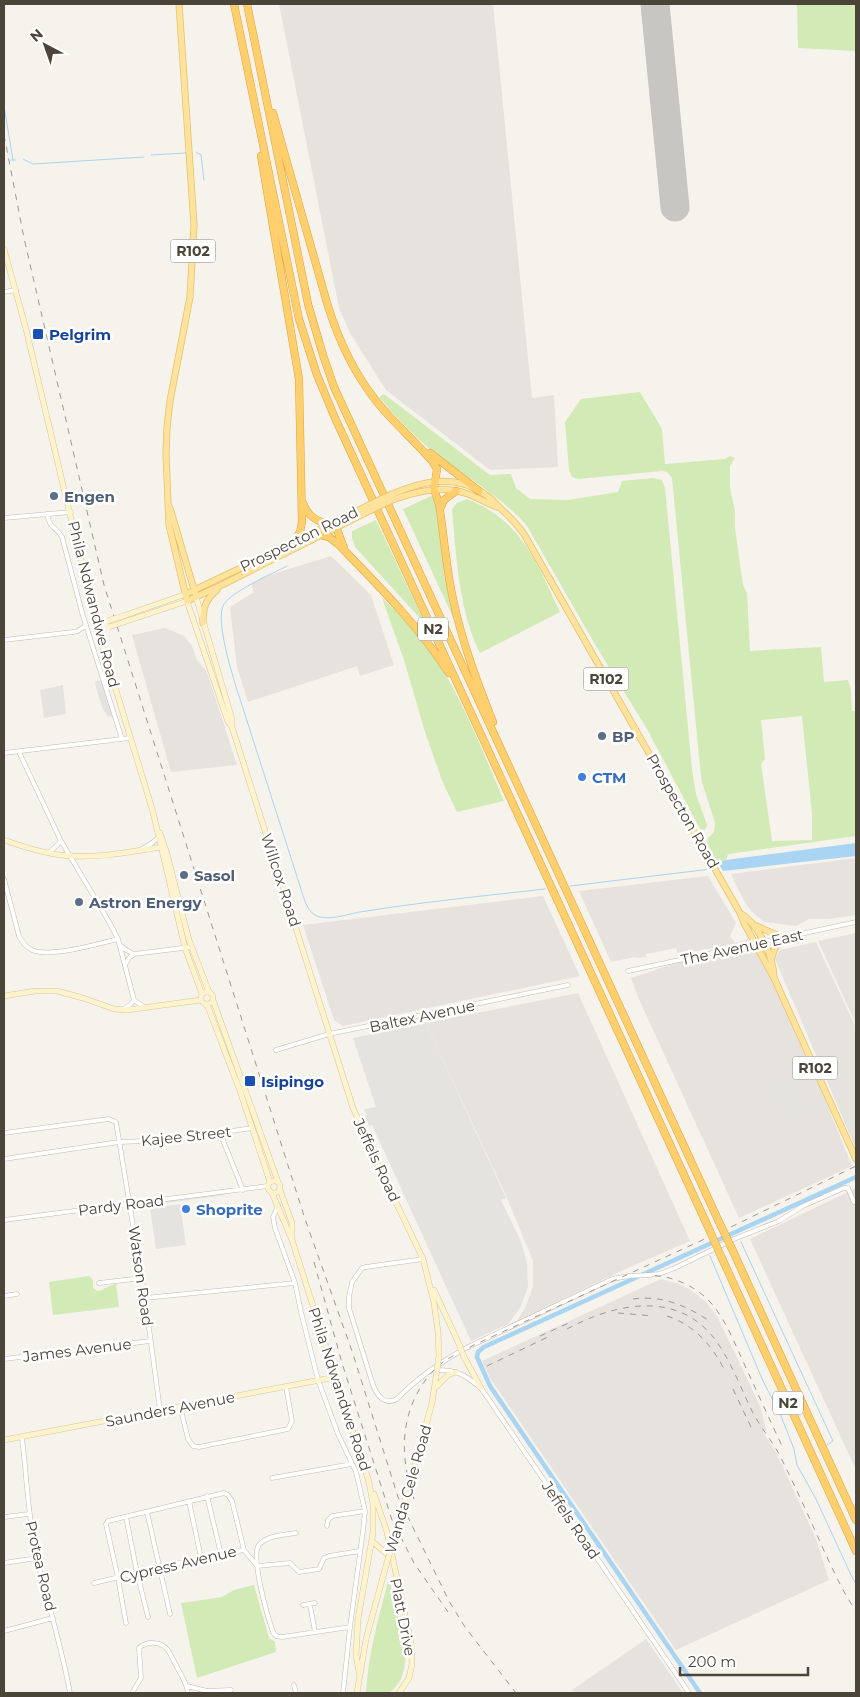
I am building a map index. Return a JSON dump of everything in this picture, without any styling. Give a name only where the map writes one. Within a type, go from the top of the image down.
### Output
[{"type":"highway","name":"N2","points":[[234,4],[299,318],[317,375],[335,418],[856,1551]]},
{"type":"highway","name":"N2","points":[[247,4],[308,304],[327,369],[341,404],[856,1520]]},
{"type":"highway","points":[[264,87],[274,116],[334,328],[359,377],[387,413],[418,444],[435,465],[437,473],[434,489],[440,510],[446,562],[462,638],[495,726],[493,733]]},
{"type":"highway","points":[[252,96],[293,334],[299,380],[302,498],[300,532],[294,542]]},
{"type":"highway","points":[[418,444],[479,491]]},
{"type":"highway","points":[[440,510],[444,500],[456,490]]},
{"type":"highway","points":[[302,498],[313,518],[334,525],[346,552]]},
{"type":"highway","points":[[321,535],[331,538],[346,552],[418,628],[460,689]]},
{"type":"main road","name":"R102","points":[[179,4],[194,225],[190,297],[167,427],[166,497],[169,525],[188,601]]},
{"type":"main road","name":"Prospecton Road","points":[[186,594],[391,498],[415,484],[436,480],[456,483],[488,496],[517,524],[532,546],[568,614],[740,913]]},
{"type":"main road","name":"Prospecton Road","points":[[391,498],[434,489],[456,490],[499,507]]},
{"type":"main road","name":"R102","points":[[166,497],[196,597]]},
{"type":"main road","name":"Prospecton Road","points":[[188,601],[321,535],[334,525]]},
{"type":"main road","points":[[203,623],[204,607],[207,599],[224,584]]},
{"type":"main road","name":"R102","points":[[740,913],[752,924],[764,943],[774,968],[774,978]]},
{"type":"main road","name":"R102","points":[[740,913],[774,978],[856,1159]]},
{"type":"main road","points":[[752,924],[766,932],[784,938],[775,948],[771,960]]},
{"type":"street","name":"Phila Ndwandwe Road","points":[[4,248],[16,290],[97,627],[163,847],[188,948],[203,999],[208,1007],[240,1091],[269,1184]]},
{"type":"street","points":[[4,292],[16,290]]},
{"type":"street","points":[[4,518],[70,512]]},
{"type":"street","name":"Phila Ndwandwe Road","points":[[47,514],[50,525],[60,532],[62,537],[86,625],[122,739]]},
{"type":"street","name":"Prospecton Road","points":[[97,627],[107,621],[186,594]]},
{"type":"street","name":"Willcox Road","points":[[196,597],[232,719],[232,727],[329,1034]]},
{"type":"street","name":"Prospecton Road","points":[[97,627],[109,627],[188,601]]},
{"type":"street","name":"Willcox Road","points":[[188,601],[228,722],[232,727]]},
{"type":"street","points":[[4,640],[73,632],[86,625]]},
{"type":"street","points":[[4,753],[130,738]]},
{"type":"street","points":[[19,752],[61,841],[118,940],[134,1000],[144,1007]]},
{"type":"street","name":"Phila Ndwandwe Road","points":[[153,812],[163,847]]},
{"type":"street","points":[[140,850],[159,837]]},
{"type":"street","points":[[4,840],[49,853],[71,856],[89,856],[163,847]]},
{"type":"street","points":[[49,853],[61,841]]},
{"type":"street","points":[[4,879],[19,936],[32,949],[42,952],[53,952],[118,940]]},
{"type":"street","name":"The Avenue East","points":[[628,971],[856,922]]},
{"type":"street","points":[[120,945],[134,954]]},
{"type":"street","name":"Phila Ndwandwe Road","points":[[188,948],[209,992]]},
{"type":"street","points":[[125,965],[134,954],[188,948]]},
{"type":"street","name":"Baltex Avenue","points":[[276,1050],[329,1034],[568,985]]},
{"type":"street","points":[[4,996],[35,991],[56,991],[122,1010],[203,999],[209,1003],[212,1000]]},
{"type":"street","points":[[203,999],[205,992],[209,992],[213,996],[212,1000],[280,1186],[280,1190],[276,1193],[268,1190],[269,1184],[274,1181],[278,1182]]},
{"type":"street","points":[[122,1010],[134,1000]]},
{"type":"street","name":"Jeffels Road","points":[[329,1034],[356,1114],[423,1259],[430,1283]]},
{"type":"street","name":"Watson Road","points":[[4,1133],[111,1119],[116,1122],[142,1278],[160,1410]]},
{"type":"street","name":"Kajee Street","points":[[4,1159],[119,1142],[171,1140],[252,1128]]},
{"type":"street","points":[[220,1133],[243,1190]]},
{"type":"street","name":"Pardy Road","points":[[4,1220],[243,1190],[269,1184]]},
{"type":"street","points":[[423,1259],[374,1264],[362,1268],[350,1289],[349,1308],[372,1385],[385,1401],[389,1402],[397,1399],[418,1380],[457,1353],[612,1279],[659,1274],[675,1268],[734,1239],[779,1221],[803,1206],[841,1189],[848,1188],[854,1202],[856,1201]]},
{"type":"street","name":"Phila Ndwandwe Road","points":[[280,1190],[292,1223],[292,1240]]},
{"type":"street","name":"Phila Ndwandwe Road","points":[[272,1193],[292,1240],[369,1482],[374,1516],[372,1541],[358,1619],[356,1655],[360,1677]]},
{"type":"street","points":[[278,1206],[274,1214],[282,1216]]},
{"type":"street","name":"Phila Ndwandwe Road","points":[[274,1214],[275,1228],[295,1283],[318,1380],[338,1434],[356,1472],[365,1511],[343,1693]]},
{"type":"street","points":[[99,1283],[142,1278]]},
{"type":"street","points":[[145,1298],[295,1283]]},
{"type":"street","points":[[430,1283],[464,1357],[481,1388]]},
{"type":"street","name":"Wanda Cele Road","points":[[359,1692],[366,1639],[436,1387],[439,1356],[438,1332],[430,1283]]},
{"type":"street","points":[[4,1296],[17,1294]]},
{"type":"street","name":"James Avenue","points":[[4,1359],[150,1341]]},
{"type":"street","name":"Jeffels Road","points":[[437,1373],[445,1370],[466,1375],[481,1388],[689,1693]]},
{"type":"street","points":[[436,1387],[448,1375],[456,1372]]},
{"type":"street","name":"Saunders Avenue","points":[[4,1440],[336,1377]]},
{"type":"street","points":[[180,1406],[188,1439],[193,1446],[199,1447],[288,1429],[292,1420],[286,1387]]},
{"type":"street","name":"Protea Road","points":[[22,1438],[29,1514],[37,1558],[66,1667],[70,1693]]},
{"type":"street","points":[[272,1478],[352,1464]]},
{"type":"street","name":"Platt Drive","points":[[369,1482],[387,1532],[411,1644],[412,1664],[409,1678],[399,1693]]},
{"type":"street","points":[[126,1623],[106,1524],[108,1521],[224,1493],[232,1500],[244,1550]]},
{"type":"street","points":[[208,1496],[221,1554]]},
{"type":"street","points":[[189,1501],[201,1558]]},
{"type":"street","points":[[327,1526],[328,1520],[332,1516],[365,1511]]},
{"type":"street","points":[[147,1512],[170,1614]]},
{"type":"street","points":[[4,1517],[29,1514]]},
{"type":"street","points":[[126,1517],[148,1617]]},
{"type":"street","points":[[296,1533],[276,1536],[266,1540],[260,1544],[256,1552],[257,1566],[273,1632],[276,1636],[282,1637],[350,1627]]},
{"type":"street","points":[[372,1541],[392,1558]]},
{"type":"street","name":"Cypress Avenue","points":[[94,1583],[244,1550],[257,1566],[290,1563],[299,1572],[320,1568],[326,1557],[360,1551]]},
{"type":"street","points":[[4,1563],[37,1558]]},
{"type":"street","points":[[303,1605],[312,1604],[315,1632]]},
{"type":"street","points":[[4,1631],[53,1618]]},
{"type":"street","points":[[132,1693],[141,1678],[139,1648],[148,1643],[161,1644],[167,1649],[187,1686],[188,1693]]},
{"type":"street","points":[[294,1685],[296,1693]]},
{"type":"street","points":[[187,1686],[206,1691],[231,1690]]},
{"type":"shaded area","points":[[279,4],[493,4],[532,398],[554,395],[558,467],[490,470],[386,390],[350,333],[339,308]]},
{"type":"shaded area","points":[[331,556],[371,595],[394,665],[360,676],[357,666],[248,702],[237,667],[230,607],[254,592],[251,584],[263,577]]},
{"type":"shaded area","points":[[165,628],[184,636],[192,646],[197,660],[207,672],[237,765],[171,772],[132,635]]},
{"type":"shaded area","points":[[105,680],[116,718],[107,716],[96,688],[95,681]]},
{"type":"shaded area","points":[[63,685],[66,714],[44,718],[40,690]]},
{"type":"shaded area","points":[[856,858],[856,915],[829,919],[809,919],[796,926],[764,922],[751,911],[731,874]]},
{"type":"shaded area","points":[[708,876],[736,923],[730,936],[735,943],[759,936],[852,1166],[739,1218],[631,978],[731,945],[678,954],[676,948],[646,954],[646,957],[635,957],[611,962],[579,891]]},
{"type":"shaded area","points":[[543,896],[580,976],[343,1026],[334,1020],[303,925]]},
{"type":"shaded area","points":[[856,933],[856,1024],[818,941]]},
{"type":"shaded area","points":[[816,942],[856,1028],[856,1149],[775,959],[780,950]]},
{"type":"shaded area","points":[[578,993],[690,1241],[621,1271],[517,1321],[526,1306],[533,1286],[533,1261],[507,1198],[426,1023]]},
{"type":"shaded area","points":[[426,1023],[506,1198],[501,1200],[521,1241],[527,1263],[528,1287],[521,1306],[515,1315],[508,1324],[471,1341],[372,1125],[369,1126],[364,1116],[367,1115],[364,1109],[376,1107],[353,1038]]},
{"type":"shaded area","points":[[793,1071],[812,1113],[785,1126],[765,1084]]},
{"type":"shaded area","points":[[856,1188],[856,1470],[750,1239]]},
{"type":"shaded area","points":[[225,1191],[225,1195],[151,1205],[151,1202]]},
{"type":"shaded area","points":[[180,1204],[186,1245],[156,1249],[150,1208]]},
{"type":"shaded area","points":[[661,1279],[679,1284],[692,1291],[706,1302],[718,1318],[760,1406],[766,1430],[763,1432],[776,1452],[816,1539],[829,1580],[676,1650],[490,1378],[482,1361]]},
{"type":"shaded area","points":[[646,1639],[683,1693],[575,1693],[572,1690]]},
{"type":"green space","points":[[797,4],[856,4],[856,51],[798,48]]},
{"type":"green space","points":[[640,392],[662,429],[665,464],[725,459],[730,456],[735,458],[730,466],[730,488],[735,511],[735,528],[743,585],[747,593],[750,651],[821,647],[824,682],[848,680],[851,690],[852,711],[856,711],[856,836],[728,854],[726,860],[718,863],[707,844],[708,838],[714,832],[715,823],[702,782],[700,767],[672,478],[667,472],[662,471],[578,479],[572,477],[569,470],[565,422],[581,399]],"holes":[[[802,716],[812,814],[812,840],[772,841],[761,764],[765,759],[761,720]]]},
{"type":"green space","points":[[384,394],[490,475],[511,474],[516,488],[530,499],[567,500],[618,492],[622,481],[653,478],[662,480],[665,488],[692,769],[696,794],[707,825],[705,830],[701,830],[699,827],[647,729],[596,646],[527,526],[496,497],[421,441],[379,397]]},
{"type":"green space","points":[[431,496],[438,503],[442,551],[458,628],[403,509]]},
{"type":"green space","points":[[467,499],[486,508],[515,531],[526,545],[544,577],[560,612],[480,653],[467,619],[463,601],[453,527],[452,509],[457,503]]},
{"type":"green space","points":[[376,520],[426,625],[355,547],[352,531]]},
{"type":"green space","points":[[382,598],[405,619],[437,660],[473,729],[504,801],[457,812],[443,783],[425,732],[404,660]]},
{"type":"green space","points":[[89,1276],[93,1280],[93,1288],[97,1291],[116,1284],[119,1307],[53,1315],[49,1282]]},
{"type":"green space","points":[[388,1582],[390,1582],[404,1641],[404,1671],[399,1683],[389,1693],[366,1693],[371,1651]]},
{"type":"green space","points":[[254,1585],[269,1638],[275,1642],[276,1652],[197,1678],[181,1603],[222,1597],[234,1590]]},
{"type":"water","points":[[856,843],[856,856],[723,871],[718,863],[726,860]]},
{"type":"waterway","points":[[4,106],[13,160]]},
{"type":"waterway","points":[[196,152],[201,155],[204,180]]},
{"type":"waterway","points":[[151,155],[186,153]]},
{"type":"waterway","points":[[23,159],[33,164],[144,157]]},
{"type":"waterway","points":[[11,160],[16,160]]},
{"type":"waterway","points":[[287,566],[244,588],[229,599],[224,604],[221,623],[234,679],[309,910],[320,917],[332,918],[406,905],[545,889]]},
{"type":"waterway","points":[[570,886],[711,869]]},
{"type":"waterway","points":[[700,1693],[490,1386],[477,1357],[478,1352],[484,1347],[856,1177]]},
{"type":"waterway","points":[[741,1242],[833,1441],[827,1445]]},
{"type":"waterway","points":[[710,1256],[763,1381],[781,1416],[794,1449],[797,1465],[816,1499],[856,1584]]},
{"type":"runway","points":[[655,4],[675,207]]},
{"type":"railway","points":[[4,135],[24,238],[104,585],[305,1219],[352,1351],[398,1497],[449,1601],[465,1627],[516,1693]]},
{"type":"railway","points":[[414,1499],[406,1465],[405,1431],[409,1414],[423,1383],[444,1362],[474,1345],[733,1226],[856,1166]]},
{"type":"railway","points":[[314,1262],[342,1363],[392,1520],[414,1563],[448,1612]]},
{"type":"railway","points":[[631,1276],[657,1276],[681,1282],[703,1295],[712,1304],[731,1335],[784,1450]]},
{"type":"railway","points":[[633,1299],[653,1298],[672,1302],[708,1320]]},
{"type":"railway","points":[[567,1329],[607,1312],[627,1307],[648,1306],[668,1308],[687,1315],[704,1327],[724,1353],[753,1413],[780,1455],[836,1577],[856,1611]]},
{"type":"railway","points":[[618,1313],[654,1316]]},
{"type":"railway","points":[[667,1316],[677,1320],[701,1336],[724,1369]]},
{"type":"railway","points":[[540,1336],[571,1322]]},
{"type":"railway","points":[[487,1366],[550,1336]]},
{"type":"railway","points":[[733,1389],[751,1427]]},
{"type":"place","name":"Pelgrim","points":[[38,334]]},
{"type":"place","name":"Engen","points":[[54,496]]},
{"type":"place","name":"BP","points":[[602,736]]},
{"type":"place","name":"CTM","points":[[582,777]]},
{"type":"place","name":"Sasol","points":[[184,875]]},
{"type":"place","name":"Astron Energy","points":[[79,902]]},
{"type":"place","name":"Isipingo","points":[[250,1081]]},
{"type":"place","name":"Shoprite","points":[[186,1209]]}]
